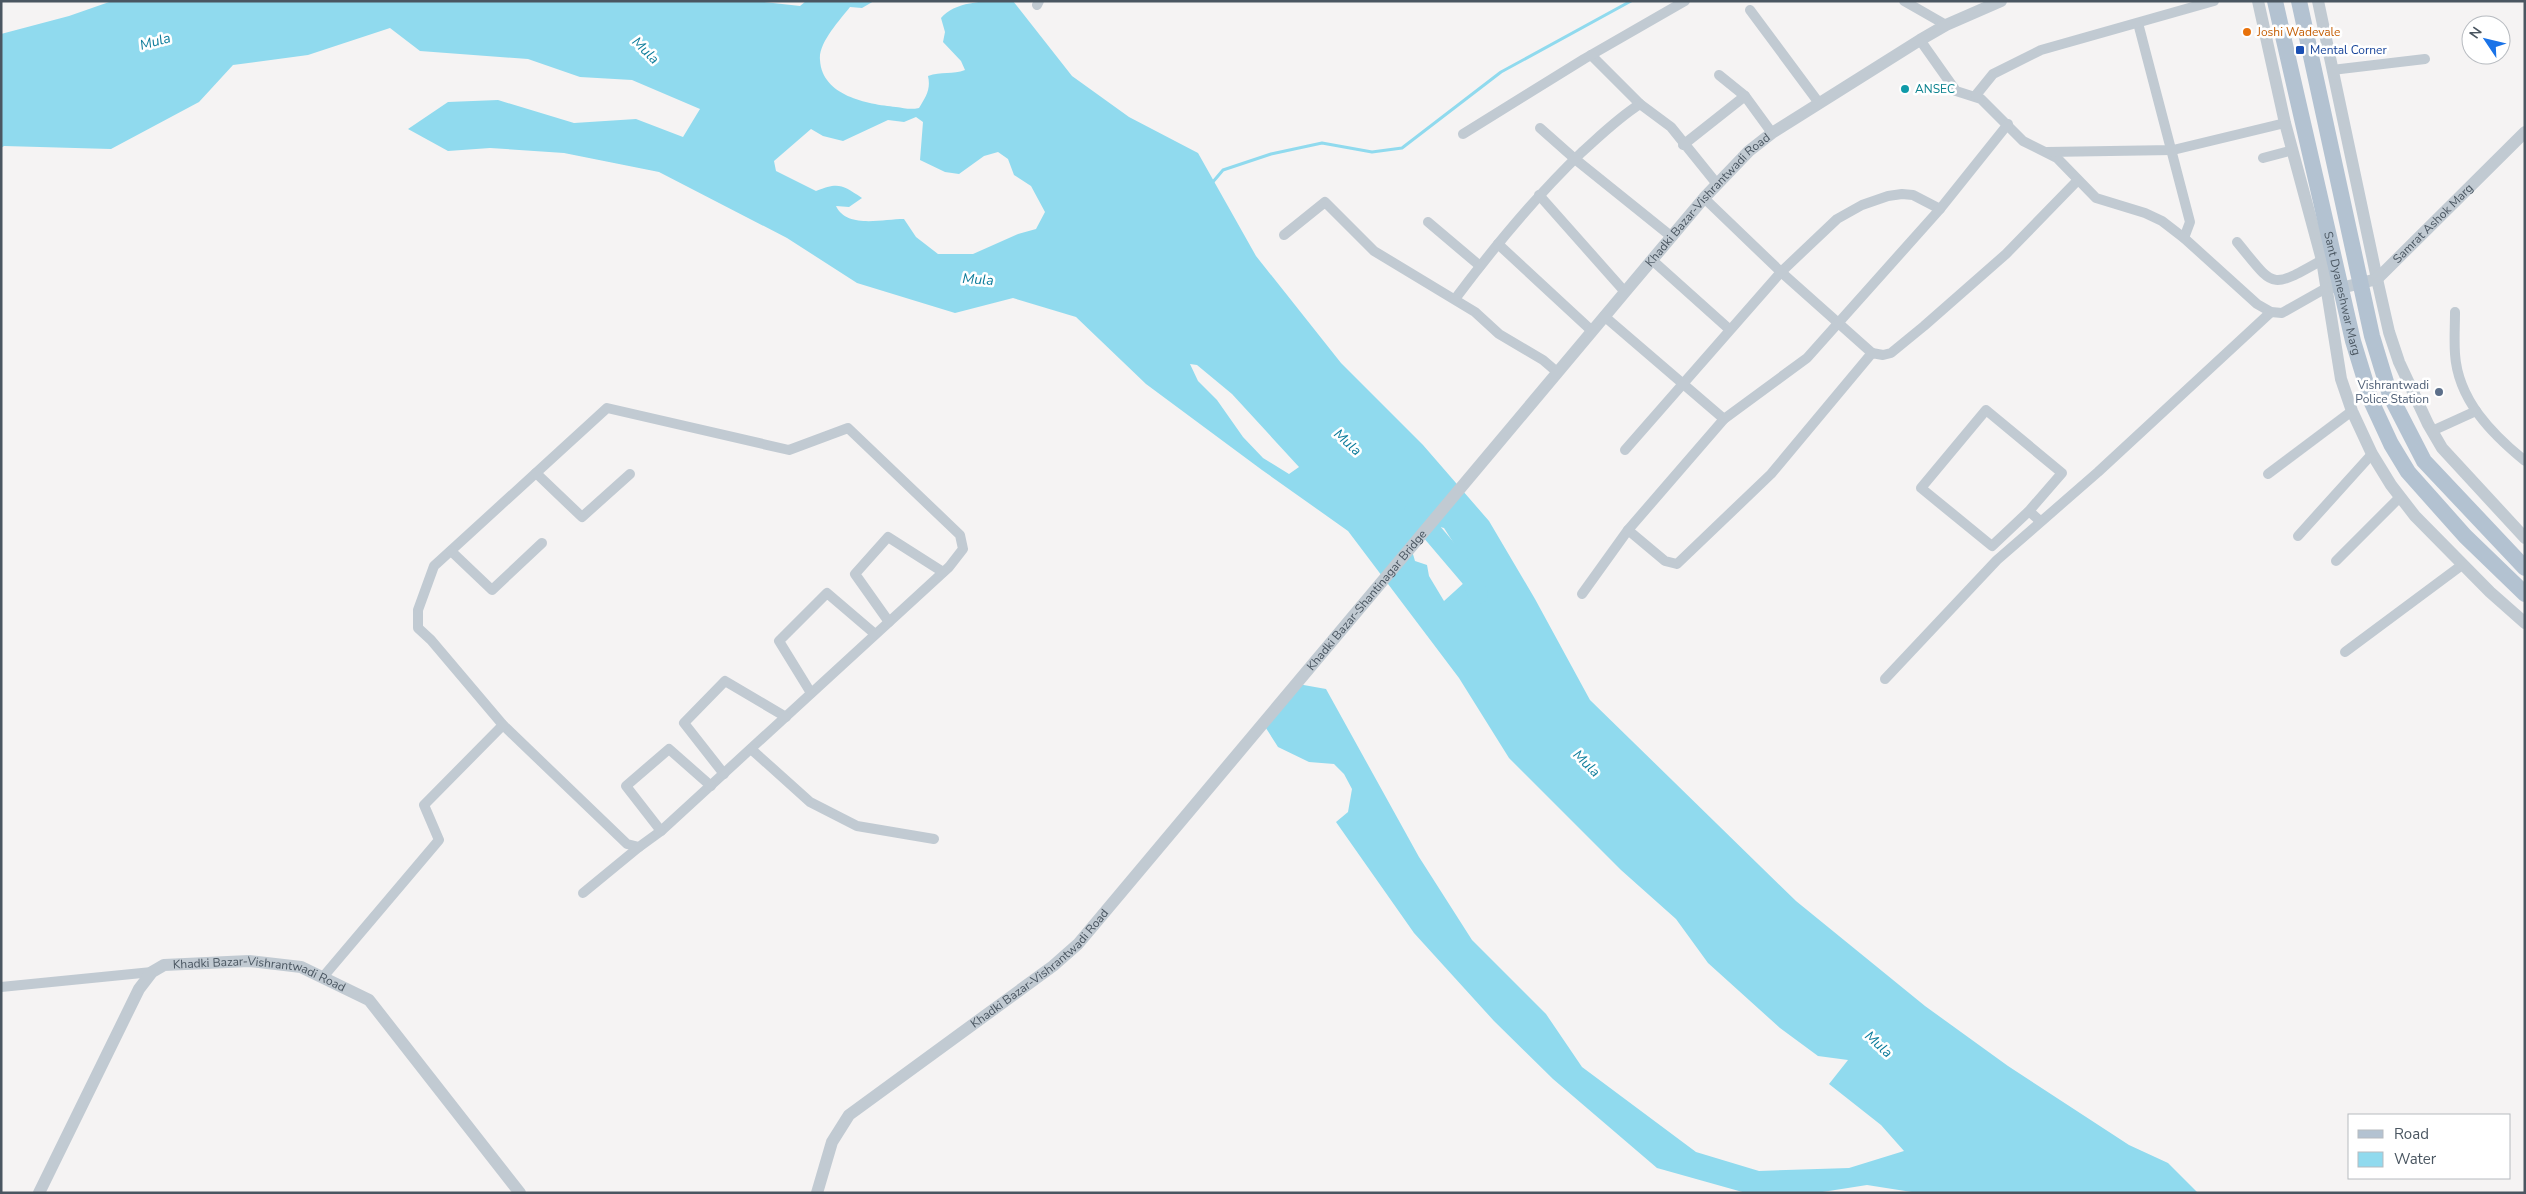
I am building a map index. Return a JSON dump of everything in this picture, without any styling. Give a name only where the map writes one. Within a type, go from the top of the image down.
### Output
[{"type":"main road","name":"Sant Dyaneshwar Marg","points":[[2275,1],[2334,288],[2353,340],[2372,402],[2404,465],[2465,536],[2525,594]]},
{"type":"main road","name":"Sant Dyaneshwar Marg","points":[[2299,1],[2360,283],[2381,368],[2390,395],[2424,460],[2447,487],[2525,568]]},
{"type":"street","points":[[1463,134],[1591,55],[1685,1]]},
{"type":"street","points":[[1904,1],[1946,25]]},
{"type":"street","name":"Khadki Bazar-Vishrantwadi Road","points":[[1474,470],[1704,198],[1749,151],[1772,133],[1920,40],[1946,25],[2001,1]]},
{"type":"street","points":[[1976,96],[1993,74],[2041,50],[2214,1]]},
{"type":"street","points":[[2258,1],[2286,123],[2322,260],[2334,288],[2342,378],[2352,411],[2372,454],[2415,516],[2462,565],[2525,623]]},
{"type":"street","points":[[2318,1],[2377,279],[2389,332],[2399,362],[2432,431],[2452,460],[2524,536]]},
{"type":"street","points":[[1750,10],[1819,103]]},
{"type":"street","points":[[2138,23],[2173,150],[2190,222],[2184,238]]},
{"type":"street","points":[[1920,40],[1950,86],[1965,95],[1976,96],[2023,140],[2057,158],[2077,181],[2096,198],[2153,216],[2184,238],[2257,304],[2271,312],[2282,313],[2334,288],[2377,279]]},
{"type":"street","points":[[1591,55],[1640,104],[1671,127],[1683,145],[1717,184]]},
{"type":"street","points":[[2332,70],[2425,60]]},
{"type":"street","points":[[1719,75],[1745,96],[1772,133]]},
{"type":"street","points":[[1683,145],[1745,96]]},
{"type":"street","points":[[1455,299],[1539,195],[1619,117],[1640,104]]},
{"type":"street","points":[[2044,152],[2173,150],[2286,123]]},
{"type":"street","points":[[1582,594],[1628,530],[1724,419],[1807,358],[1940,209],[2008,124]]},
{"type":"street","points":[[1540,128],[1575,159],[1672,237]]},
{"type":"street","name":"Samrat Ashok Marg","points":[[2377,279],[2525,132]]},
{"type":"street","points":[[2263,158],[2293,150]]},
{"type":"street","points":[[1704,198],[1781,272],[1872,353],[1883,355],[1891,354],[2006,254],[2077,181]]},
{"type":"street","points":[[1625,450],[1781,272],[1838,219],[1862,205],[1888,196],[1902,194],[1914,195],[1940,209]]},
{"type":"street","points":[[1539,195],[1625,292]]},
{"type":"street","points":[[1284,235],[1326,202],[1374,250],[1475,312],[1499,334],[1543,360],[1557,372]]},
{"type":"street","points":[[1428,222],[1480,266]]},
{"type":"street","points":[[2236,242],[2262,273],[2272,280],[2285,281],[2322,260]]},
{"type":"street","points":[[1498,244],[1592,331]]},
{"type":"street","points":[[1652,260],[1730,330]]},
{"type":"street","points":[[1885,679],[1997,560],[2120,452],[2271,312]]},
{"type":"street","points":[[2455,312],[2455,356],[2463,385],[2476,411],[2501,442],[2525,461]]},
{"type":"street","points":[[1604,316],[1724,419]]},
{"type":"street","points":[[1628,530],[1666,561],[1677,564],[1771,474],[1872,353]]},
{"type":"street","points":[[584,893],[639,847],[662,831],[943,572],[963,550],[960,535],[848,428],[789,450],[607,408],[434,566],[418,610],[418,628],[431,640],[503,725],[627,844],[639,847]]},
{"type":"street","points":[[1986,410],[2062,473],[2029,510],[1992,546],[1921,488],[1986,410]]},
{"type":"street","points":[[2268,474],[2352,411]]},
{"type":"street","points":[[2432,431],[2476,411]]},
{"type":"street","points":[[2298,536],[2372,454]]},
{"type":"street","name":"Khadki Bazar-Shantinagar Bridge","points":[[1258,728],[1474,470]]},
{"type":"street","points":[[536,473],[582,517],[630,474]]},
{"type":"street","points":[[2336,561],[2400,497]]},
{"type":"street","points":[[2029,510],[2040,521]]},
{"type":"street","points":[[889,622],[855,574],[888,537],[943,572]]},
{"type":"street","points":[[451,551],[492,590],[542,543]]},
{"type":"street","points":[[2345,652],[2462,565]]},
{"type":"street","points":[[811,693],[779,642],[828,593],[875,634]]},
{"type":"street","points":[[724,774],[684,723],[725,681],[786,717]]},
{"type":"street","points":[[323,977],[439,840],[424,805],[503,725]]},
{"type":"street","name":"Khadki Bazar-Vishrantwadi Road","points":[[817,1193],[832,1142],[849,1115],[1053,966],[1078,944],[1258,728]]},
{"type":"street","points":[[662,831],[626,786],[669,749],[711,786]]},
{"type":"street","points":[[751,749],[810,802],[857,826],[934,839]]},
{"type":"street","name":"Khadki Bazar-Vishrantwadi Road","points":[[152,972],[164,965],[248,961],[301,967],[369,1000],[520,1193]]},
{"type":"street","points":[[1,987],[152,972]]},
{"type":"street","points":[[39,1193],[139,989],[152,972]]},
{"type":"water","points":[[112,1],[756,1],[800,6],[806,1],[874,1],[862,8],[850,7],[830,32],[820,53],[823,72],[837,90],[848,96],[872,103],[913,109],[919,108],[926,96],[929,85],[928,76],[965,70],[961,61],[943,42],[945,32],[941,18],[947,12],[964,5],[1013,1],[1072,76],[1129,117],[1198,153],[1256,256],[1341,363],[1423,445],[1489,521],[1535,599],[1590,700],[1796,901],[1925,1006],[2008,1066],[2129,1145],[2168,1163],[2198,1193],[1918,1193],[1867,1185],[1816,1193],[1746,1193],[1657,1168],[1553,1079],[1494,1021],[1414,933],[1336,822],[1348,812],[1352,789],[1344,774],[1334,764],[1309,762],[1278,747],[1264,725],[1298,684],[1326,689],[1419,857],[1472,940],[1546,1014],[1582,1067],[1696,1152],[1759,1171],[1849,1168],[1904,1151],[1881,1125],[1829,1084],[1848,1060],[1818,1056],[1780,1028],[1708,963],[1676,919],[1621,870],[1509,758],[1459,678],[1348,531],[1146,384],[1076,317],[1013,298],[955,313],[857,283],[787,238],[659,172],[564,153],[490,148],[448,151],[408,129],[448,102],[498,100],[574,123],[636,119],[683,137],[700,109],[632,80],[580,77],[528,59],[420,51],[390,28],[308,55],[233,65],[199,102],[111,149],[4,146],[1,148],[1,34],[69,16]],"holes":[[[916,117],[923,122],[920,160],[945,172],[959,174],[984,156],[998,152],[1008,159],[1014,175],[1031,186],[1045,212],[1036,229],[1018,234],[973,254],[938,254],[916,237],[904,219],[866,221],[848,218],[841,213],[836,206],[849,207],[862,198],[850,190],[840,186],[830,186],[816,191],[776,171],[774,161],[811,129],[823,136],[843,141],[888,120],[904,122]],[[1190,364],[1197,365],[1232,394],[1299,467],[1289,474],[1263,458],[1243,437],[1217,400],[1198,381]],[[1425,523],[1444,528],[1464,559],[1466,581],[1444,601],[1429,576],[1427,565],[1415,561],[1410,544]]]},
{"type":"waterway","points":[[1212,183],[1223,170],[1271,154],[1322,143],[1372,152],[1402,148],[1501,72],[1631,1]]},
{"type":"waterway","name":"Mula","points":[[1414,511],[1471,578],[1478,594]]},
{"type":"place","name":"Joshi Wadevale","points":[[2247,32]]},
{"type":"place","name":"Mental Corner","points":[[2300,50]]},
{"type":"place","name":"ANSEC","points":[[1905,89]]},
{"type":"place","name":"Vishrantwadi Police Station","points":[[2439,392]]}]
